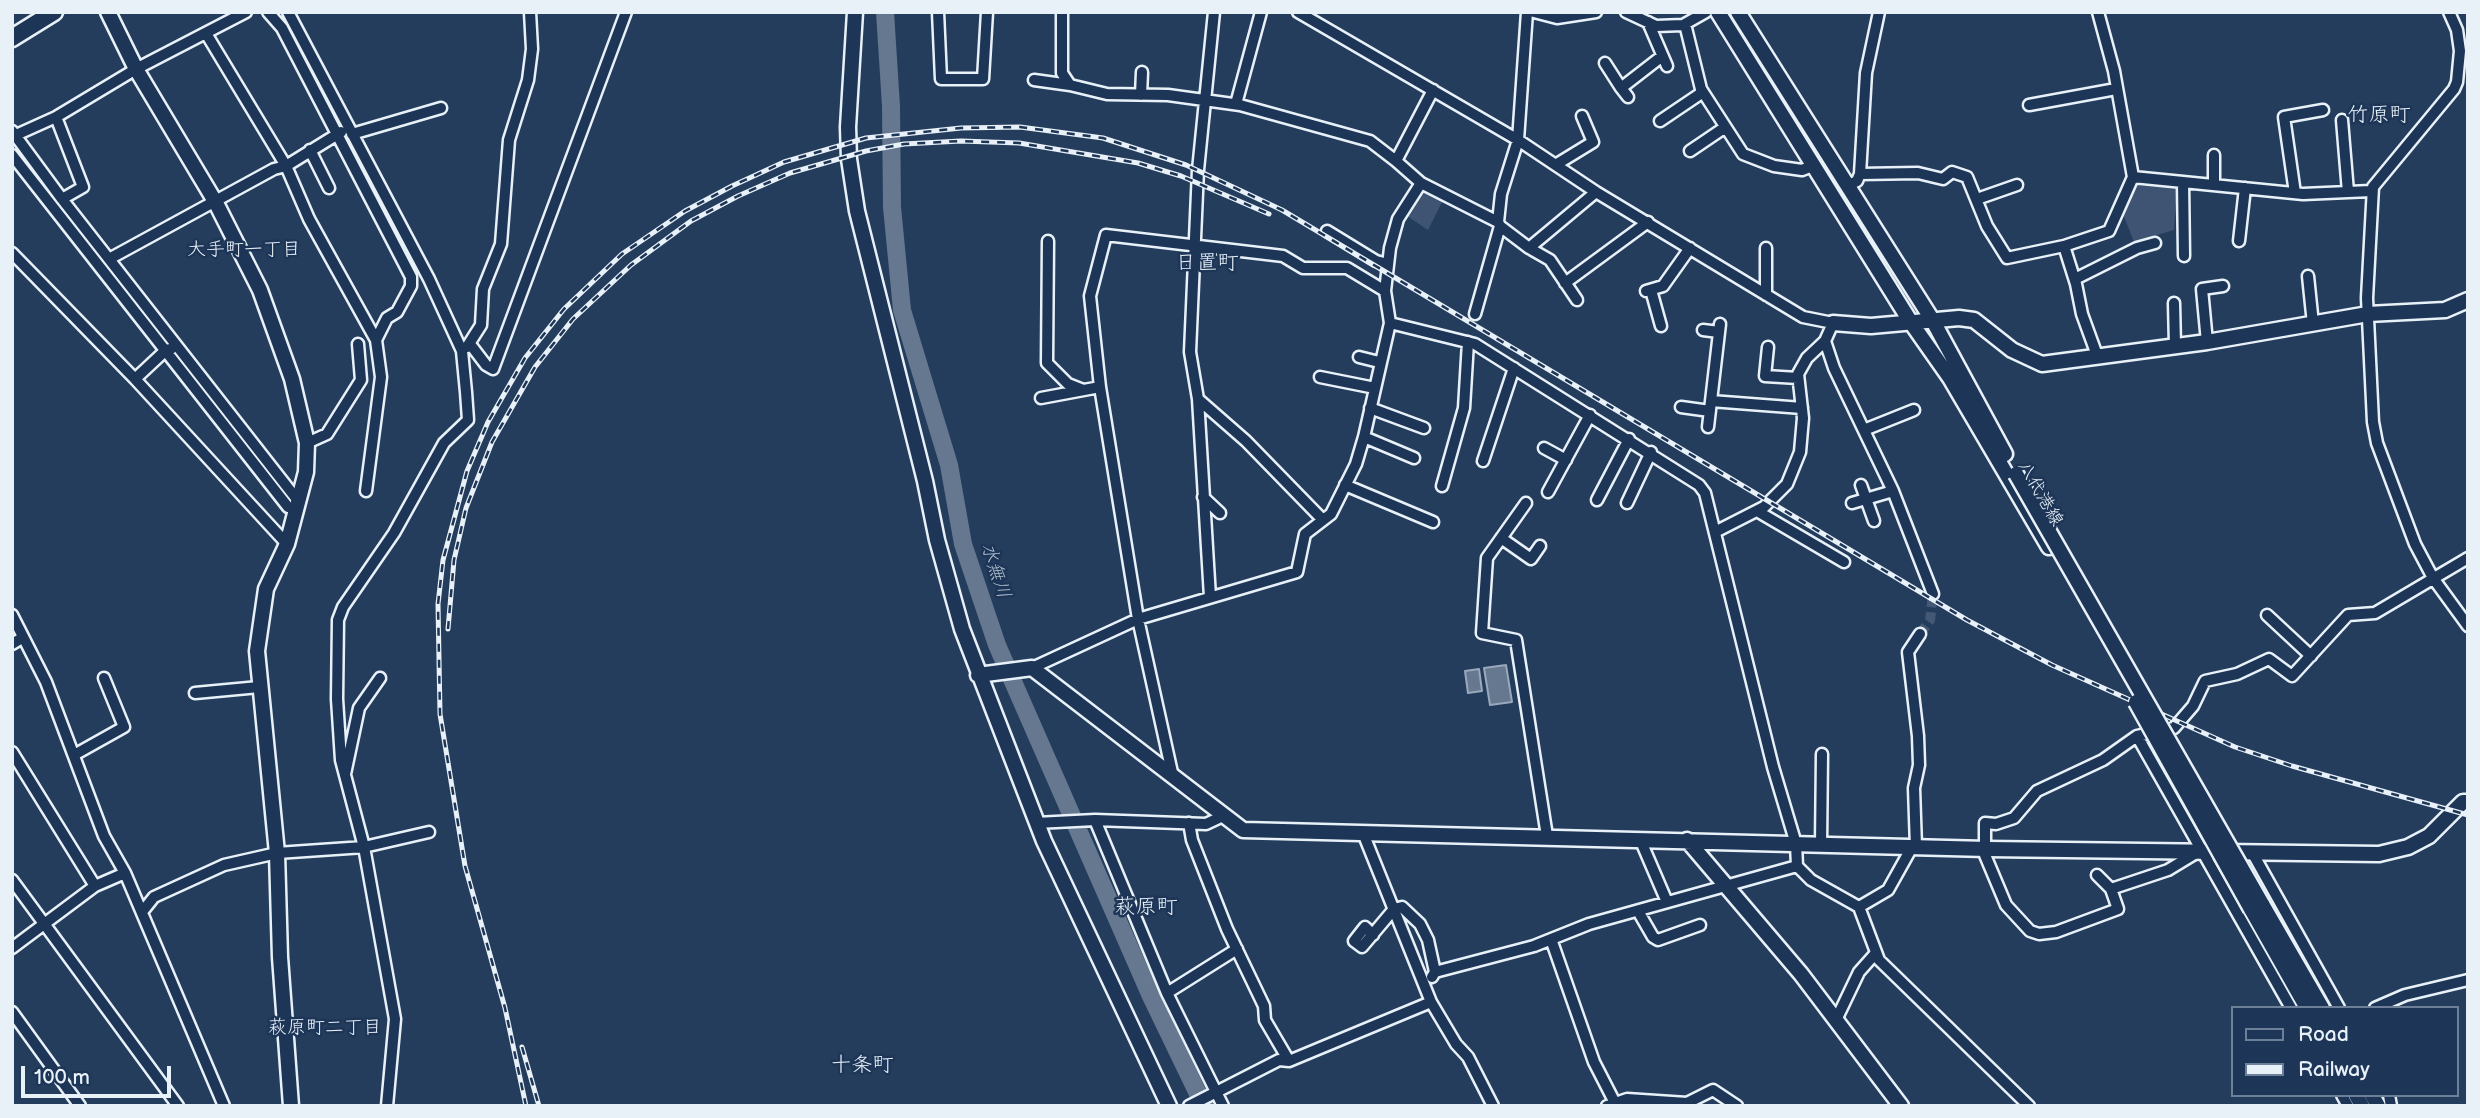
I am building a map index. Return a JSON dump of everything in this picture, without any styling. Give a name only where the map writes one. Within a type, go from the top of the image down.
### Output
[{"type":"main road","points":[[12,38],[54,12]]},
{"type":"street","points":[[108,12],[136,69],[216,203],[260,290],[292,379],[307,443],[306,472],[293,505],[288,544],[266,589],[257,632],[259,687],[276,853],[280,957],[291,1106]]},
{"type":"street","points":[[170,346],[14,133],[56,117],[136,69],[246,12]]},
{"type":"street","points":[[268,12],[282,28],[411,277],[411,286],[397,312],[387,318],[376,340]]},
{"type":"street","points":[[288,12],[466,347],[493,369],[626,12]]},
{"type":"street","points":[[387,1106],[395,1019],[364,847],[345,774],[337,699],[338,620],[343,607],[394,533],[444,443],[468,420],[466,347],[481,325],[483,289],[501,244],[509,140],[528,79],[530,12]]},
{"type":"street","points":[[855,12],[848,127],[849,159],[857,211],[890,351],[925,481],[937,540],[978,675],[1037,823],[1169,1106]]},
{"type":"street","points":[[938,12],[941,79],[983,79],[987,12]]},
{"type":"street","points":[[1062,12],[1062,73],[1070,85]]},
{"type":"street","points":[[1210,597],[1198,400],[1190,352],[1193,245],[1213,12]]},
{"type":"street","points":[[1237,104],[1261,12]]},
{"type":"street","points":[[1298,12],[1518,140],[1596,192],[1803,317],[1871,326],[1910,321],[1974,320],[2012,350],[2042,364],[2207,342],[2368,314],[2445,310],[2468,300]]},
{"type":"street","points":[[1475,314],[1499,224],[1501,194],[1518,140],[1527,12]]},
{"type":"street","points":[[1534,12],[1557,18],[1596,12]]},
{"type":"street","points":[[1626,12],[1656,26],[1685,24],[1706,12]]},
{"type":"street","name":"八代港線","points":[[1718,12],[1910,321],[1950,378],[2257,906],[2321,1006]]},
{"type":"street","name":"八代港線","points":[[1738,12],[1933,321],[2015,474],[2257,906],[2306,1006]]},
{"type":"street","points":[[1847,186],[1857,181],[1860,174],[1866,74],[1879,12]]},
{"type":"street","points":[[1860,174],[1918,173],[1943,179],[1952,172],[1967,177],[1987,226],[2007,258],[2064,246],[2109,231],[2133,177],[2098,12]]},
{"type":"street","points":[[2449,12],[2457,30],[2460,51],[2454,89],[2371,191],[2368,314],[2373,422],[2377,443],[2415,544],[2433,578],[2468,626]]},
{"type":"street","points":[[1621,88],[1664,62],[1648,22]]},
{"type":"street","points":[[1685,24],[1703,92],[1743,154],[1752,160],[1802,170],[1815,165]]},
{"type":"street","points":[[206,35],[286,166],[309,219],[376,340],[381,377],[366,491]]},
{"type":"street","points":[[1605,63],[1628,97]]},
{"type":"street","points":[[1141,95],[1142,72]]},
{"type":"street","points":[[1034,80],[1070,85],[1090,92],[1237,104],[1370,141],[1421,183],[1499,224],[1529,248],[1550,260],[1577,300]]},
{"type":"street","points":[[2029,105],[2116,89]]},
{"type":"street","points":[[1396,161],[1433,90]]},
{"type":"street","points":[[1660,121],[1703,92]]},
{"type":"street","points":[[108,259],[216,203],[274,169],[286,166],[337,134],[441,108]]},
{"type":"street","points":[[2295,193],[2284,117],[2318,108]]},
{"type":"street","points":[[1557,164],[1593,142],[1582,116]]},
{"type":"street","points":[[56,117],[83,187],[62,199]]},
{"type":"street","points":[[2342,120],[2348,192]]},
{"type":"street","points":[[1690,151],[1724,128]]},
{"type":"street","points":[[310,150],[329,188]]},
{"type":"street","points":[[12,155],[170,346],[293,505]]},
{"type":"street","points":[[2214,155],[2214,185]]},
{"type":"street","points":[[2133,177],[2295,193],[2371,191]]},
{"type":"street","points":[[2183,182],[2184,256]]},
{"type":"street","points":[[978,675],[993,671],[1026,669],[1138,620],[1297,572],[1305,534],[1331,514],[1356,464],[1390,323],[1385,290],[1398,219],[1421,183]]},
{"type":"street","points":[[1977,199],[2017,185]]},
{"type":"street","points":[[2239,241],[2245,188]]},
{"type":"street","points":[[1529,248],[1596,192]]},
{"type":"street","points":[[1565,283],[1648,222]]},
{"type":"street","points":[[1327,231],[1376,261],[1388,264]]},
{"type":"street","points":[[1173,777],[1138,620],[1100,387],[1090,296],[1106,235],[1283,256],[1303,268],[1346,268],[1385,290]]},
{"type":"street","points":[[1048,241],[1047,363],[1068,384],[1083,390]]},
{"type":"street","points":[[2075,279],[2137,248],[2155,243]]},
{"type":"street","points":[[2064,246],[2075,279],[2082,314],[2098,358]]},
{"type":"street","points":[[1661,326],[1648,290],[1663,286],[1690,248]]},
{"type":"street","points":[[1766,248],[1766,295]]},
{"type":"street","points":[[12,253],[135,379],[288,544]]},
{"type":"street","points":[[2308,276],[2313,324]]},
{"type":"street","points":[[2207,342],[2202,289],[2223,286]]},
{"type":"street","points":[[2174,303],[2175,346]]},
{"type":"street","points":[[1390,323],[1468,342],[1651,452],[1699,485],[1705,493],[1773,767],[1796,844],[1797,866],[1811,880],[1859,906],[1875,954],[1896,979],[2029,1106]]},
{"type":"street","points":[[1714,532],[1757,511],[1787,484],[1797,466],[1802,408],[1798,378],[1807,358],[1825,341],[1833,323]]},
{"type":"street","points":[[1703,330],[1720,328],[1708,428]]},
{"type":"street","points":[[1825,341],[1834,368],[1892,491],[1933,594]]},
{"type":"street","points":[[1443,486],[1464,408],[1468,342]]},
{"type":"street","points":[[307,443],[327,434],[360,380],[358,344]]},
{"type":"street","points":[[135,379],[170,346]]},
{"type":"street","points":[[1768,347],[1765,376],[1798,378]]},
{"type":"street","points":[[1359,358],[1379,362]]},
{"type":"street","points":[[1488,458],[1514,368]]},
{"type":"street","points":[[360,380],[381,377]]},
{"type":"street","points":[[1320,377],[1375,388]]},
{"type":"street","points":[[1041,397],[1100,387]]},
{"type":"street","points":[[1198,400],[1246,441],[1322,519]]},
{"type":"street","points":[[1681,407],[1802,408]]},
{"type":"street","points":[[1370,408],[1424,428]]},
{"type":"street","points":[[1864,430],[1914,410]]},
{"type":"street","points":[[1548,485],[1566,460],[1590,415]]},
{"type":"street","points":[[1364,437],[1414,458]]},
{"type":"street","points":[[1597,500],[1611,466],[1629,439]]},
{"type":"street","points":[[1544,448],[1566,460]]},
{"type":"street","points":[[1627,503],[1651,452]]},
{"type":"street","points":[[1345,485],[1433,522]]},
{"type":"street","points":[[1861,485],[1874,521]]},
{"type":"street","points":[[1852,503],[1892,491]]},
{"type":"street","points":[[1203,497],[1220,513]]},
{"type":"street","points":[[1526,503],[1487,558],[1482,633],[1516,639],[1547,836]]},
{"type":"street","points":[[1757,511],[1844,562]]},
{"type":"street","points":[[1501,538],[1531,559],[1540,546]]},
{"type":"street","points":[[2097,875],[2112,889],[2118,909],[2056,932],[2039,934],[2030,931],[2006,905],[1985,855],[1985,823],[1996,824],[2014,818],[2037,791],[2103,760],[2137,736],[2174,728],[2193,706],[2205,681],[2237,674],[2269,659],[2292,676],[2348,615],[2375,612],[2468,558]]},
{"type":"street","points":[[12,615],[46,682],[104,836],[125,873],[224,1106]]},
{"type":"street","points":[[2267,615],[2311,656]]},
{"type":"street","points":[[1859,906],[1888,890],[1914,847],[1914,788],[1919,765],[1908,652],[1920,634]]},
{"type":"street","points":[[12,645],[22,638]]},
{"type":"street","points":[[1026,669],[1244,830],[1987,849],[2379,854],[2408,847],[2429,836],[2463,802],[2468,802]]},
{"type":"street","points":[[74,755],[124,727],[104,678]]},
{"type":"street","points":[[345,774],[359,708],[380,678]]},
{"type":"street","points":[[195,692],[259,687]]},
{"type":"street","points":[[2137,736],[2290,1006]]},
{"type":"street","points":[[12,752],[95,886]]},
{"type":"street","points":[[1821,845],[1822,754]]},
{"type":"street","points":[[1037,823],[1091,820],[1206,824],[1223,816]]},
{"type":"street","points":[[1091,820],[1167,993],[1223,1106]]},
{"type":"street","points":[[1189,824],[1192,840],[1264,1006],[1265,1020],[1290,1061]]},
{"type":"street","points":[[142,912],[154,897],[224,865],[276,853],[364,847],[429,832]]},
{"type":"street","points":[[1363,833],[1431,1002],[1455,1044],[1468,1057],[1493,1106]]},
{"type":"street","points":[[1644,839],[1643,846],[1667,902]]},
{"type":"street","points":[[1686,840],[1836,1020],[1901,1106]]},
{"type":"street","points":[[2112,889],[2168,870],[2201,851]]},
{"type":"street","points":[[2253,854],[2338,1006]]},
{"type":"street","points":[[1425,986],[1436,972],[1551,939],[1589,923],[1797,866]]},
{"type":"street","points":[[12,948],[95,886],[125,873]]},
{"type":"street","points":[[12,880],[178,1106]]},
{"type":"street","points":[[1373,934],[1394,909],[1402,907],[1420,924],[1434,954],[1436,972]]},
{"type":"street","points":[[1638,911],[1653,937],[1658,940],[1700,925]]},
{"type":"street","points":[[1551,939],[1611,1104],[1627,1099],[1676,1104],[1698,1100],[1713,1090],[1737,1106]]},
{"type":"street","points":[[1167,993],[1237,949]]},
{"type":"street","points":[[1836,1020],[1859,972],[1875,954]]},
{"type":"street","points":[[2380,1006],[2405,995],[2468,980]]},
{"type":"street","points":[[1189,1106],[1279,1060],[1290,1061],[1431,1002]]},
{"type":"street","points":[[12,1012],[80,1106]]},
{"type":"shaded area","points":[[2136,185],[2177,189],[2174,230],[2134,242],[2123,214]]},
{"type":"shaded area","points":[[1424,189],[1443,200],[1428,230],[1407,216],[1413,201]]},
{"type":"shaded area","points":[[1506,665],[1512,702],[1490,705],[1484,668]]},
{"type":"shaded area","points":[[1479,669],[1482,691],[1468,693],[1465,671]]},
{"type":"waterway","name":"水無川","points":[[885,12],[891,106],[892,207],[902,310],[949,465],[963,544],[997,645],[1150,994],[1204,1106]]},
{"type":"tunnel","points":[[1920,634],[1930,620],[1933,594]]},
{"type":"railway","points":[[526,1106],[505,1008],[465,866],[440,714],[438,604],[443,560],[467,471],[488,422],[525,358],[564,309],[622,254],[685,211],[732,186],[784,162],[866,138],[961,128],[1020,127],[1103,138],[1186,165],[1282,210],[1967,620],[2052,665],[2235,747],[2292,766],[2468,815]]},
{"type":"railway","points":[[448,629],[454,560],[466,508],[492,442],[535,367],[573,319],[631,265],[691,221],[738,196],[790,173],[866,151],[904,144],[961,141],[1019,143],[1138,163],[1181,176],[1269,214]]},
{"type":"railway","points":[[522,1047],[539,1106]]},
{"type":"district","name":"竹原町","points":[[2379,116]]},
{"type":"district","name":"大手町一丁目","points":[[244,250]]},
{"type":"district","name":"日置町","points":[[1207,264]]},
{"type":"district","name":"萩原町","points":[[1146,908]]},
{"type":"district","name":"萩原町二丁目","points":[[325,1028]]},
{"type":"district","name":"十条町","points":[[862,1066]]}]
